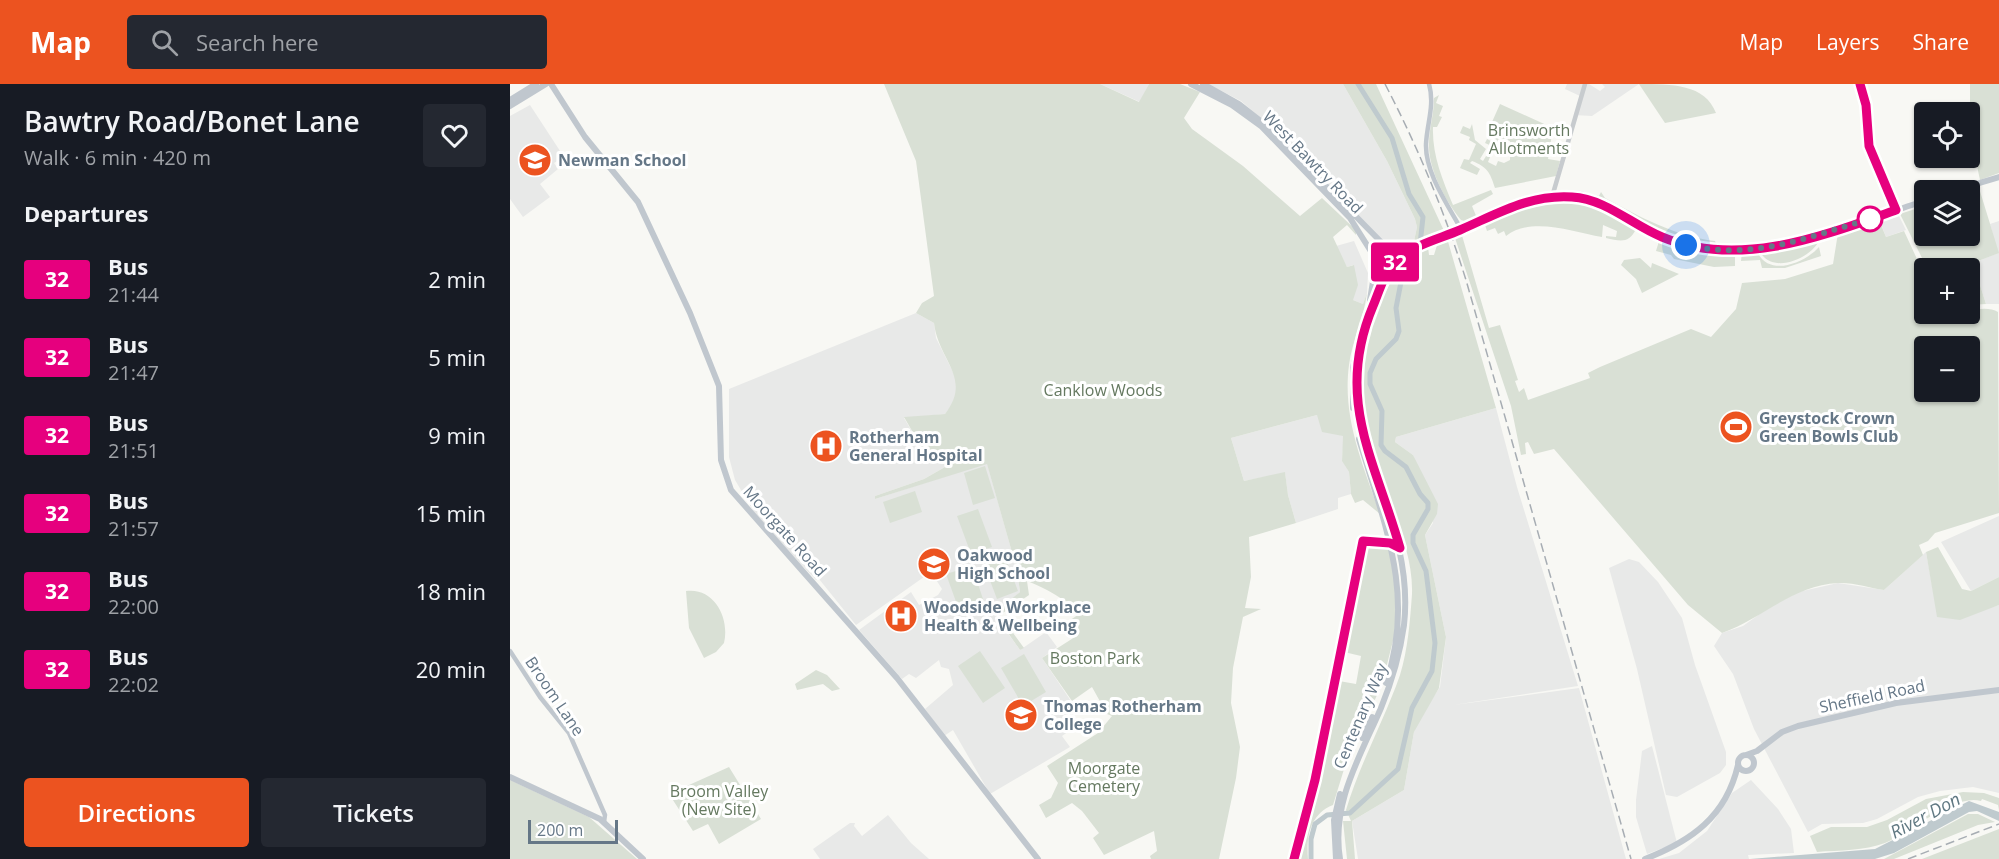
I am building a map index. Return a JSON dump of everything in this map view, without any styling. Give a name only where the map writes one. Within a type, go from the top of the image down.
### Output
[{"type":"main road","points":[[510,100],[529,86],[536,84]]},
{"type":"main road","points":[[510,106],[546,84]]},
{"type":"main road","name":"Moorgate Road","points":[[551,84],[585,137],[638,202],[712,363],[722,398],[722,468],[731,490],[897,678],[1038,859]]},
{"type":"main road","points":[[558,84],[558,92]]},
{"type":"main road","name":"West Bawtry Road","points":[[1191,84],[1203,87],[1239,104],[1267,126],[1386,247]]},
{"type":"main road","points":[[1428,84],[1432,102],[1426,143],[1427,156],[1441,192],[1461,229]]},
{"type":"main road","points":[[1860,84],[1866,105],[1869,146],[1896,210]]},
{"type":"main road","points":[[1203,87],[1218,102]]},
{"type":"main road","name":"West Bawtry Road","points":[[1203,87],[1261,126],[1350,218],[1376,263]]},
{"type":"main road","points":[[1980,183],[1999,177]]},
{"type":"main road","points":[[1376,263],[1389,261],[1513,206],[1552,197],[1593,201],[1663,237],[1696,248],[1719,249],[1762,248],[1808,240],[1914,204]]},
{"type":"main road","points":[[1336,208],[1350,218]]},
{"type":"main road","points":[[1372,253],[1376,247],[1417,247]]},
{"type":"main road","points":[[1370,314],[1389,261],[1386,247]]},
{"type":"main road","points":[[1370,314],[1389,269],[1397,260],[1417,247]]},
{"type":"main road","name":"Centenary Way","points":[[1338,859],[1336,820],[1347,772],[1382,696],[1396,649],[1400,613],[1398,574],[1356,428],[1353,402],[1355,349],[1372,293],[1376,263]]},
{"type":"main road","name":"Centenary Way","points":[[1340,801],[1381,708],[1399,653],[1405,593],[1400,548],[1364,439],[1357,409],[1359,350],[1370,314]]},
{"type":"main road","points":[[1390,543],[1395,530]]},
{"type":"main road","name":"Broom Lane","points":[[510,651],[540,696],[569,733],[605,815],[604,822]]},
{"type":"main road","name":"Sheffield Road","points":[[1746,755],[1757,751],[1782,732],[1804,724],[1905,701],[1999,690]]},
{"type":"main road","points":[[1735,779],[1752,769],[1757,751]]},
{"type":"main road","points":[[1645,859],[1678,846],[1701,830],[1717,810],[1735,779],[1739,759],[1746,755],[1751,757],[1754,763]]},
{"type":"main road","points":[[1738,765],[1746,771]]},
{"type":"main road","points":[[510,777],[604,822],[643,859]]},
{"type":"street","points":[[1552,197],[1585,84]]},
{"type":"street","points":[[1294,859],[1315,780],[1363,541],[1390,543],[1400,548]]},
{"type":"shaded area","points":[[1100,84],[1149,84],[1140,102]]},
{"type":"shaded area","points":[[1208,84],[1343,84],[1387,161],[1415,219],[1417,227],[1413,246],[1398,247],[1383,241],[1275,130],[1241,101]]},
{"type":"shaded area","points":[[1567,84],[1589,84],[1600,91],[1605,87],[1602,84],[1639,84],[1592,116],[1574,115],[1580,96],[1565,89]]},
{"type":"shaded area","name":"Newman School","points":[[530,105],[564,157],[554,163],[558,169],[540,184],[550,197],[523,217],[510,199],[510,116]]},
{"type":"shaded area","points":[[1896,210],[1906,230],[1886,237],[1878,216]]},
{"type":"shaded area","points":[[1999,221],[1999,304],[1986,304],[1980,285],[1980,260],[1998,253],[1990,224]]},
{"type":"shaded area","points":[[1354,241],[1368,273],[1367,293],[1363,304],[1353,300],[1353,265],[1347,267],[1336,246]]},
{"type":"shaded area","points":[[916,313],[934,323],[936,338],[958,382],[955,402],[945,414],[904,418],[927,457],[937,452],[945,467],[924,479],[875,496],[875,499],[987,463],[1017,570],[1020,592],[994,614],[1020,650],[1046,632],[1057,647],[1042,658],[1077,710],[1065,719],[1072,729],[1062,736],[1070,747],[990,794],[953,730],[944,736],[925,709],[953,685],[949,669],[941,667],[939,660],[916,678],[909,674],[902,679],[859,630],[911,592],[919,605],[938,595],[942,589],[931,572],[856,625],[819,579],[816,580],[760,522],[735,480],[729,457],[729,389]]},
{"type":"shaded area","points":[[1496,408],[1517,487],[1578,686],[1453,705],[1579,688],[1626,859],[1358,859],[1352,821],[1404,790],[1414,732],[1420,717],[1440,687],[1446,637],[1425,535],[1433,523],[1413,455],[1395,442],[1396,437]]},
{"type":"shaded area","points":[[1317,415],[1344,435],[1342,460],[1349,472],[1351,494],[1338,498],[1338,509],[1296,523],[1285,473],[1244,481],[1231,438]]},
{"type":"shaded area","points":[[1999,516],[1999,577],[1971,591],[1941,542]]},
{"type":"shaded area","points":[[1926,552],[1938,617],[1980,611],[1999,605],[1999,793],[1973,787],[1940,791],[1918,797],[1877,819],[1863,823],[1822,824],[1808,832],[1754,729],[1733,674],[1714,646],[1722,633],[1743,626],[1768,608],[1798,592],[1838,583],[1884,590]]},
{"type":"shaded area","points":[[1629,559],[1639,562],[1658,582],[1682,618],[1695,665],[1726,752],[1726,765],[1720,773],[1677,797],[1666,795],[1637,669],[1609,568]]},
{"type":"shaded area","points":[[1652,746],[1677,843],[1647,854],[1636,817],[1636,800],[1642,751]]},
{"type":"shaded area","points":[[1751,780],[1778,809],[1791,829],[1794,853],[1748,855],[1749,859],[1659,859],[1679,853],[1707,831],[1732,793]]},
{"type":"shaded area","points":[[1969,801],[1999,812],[1999,821],[1977,811],[1969,812],[1894,853],[1875,859],[1750,859],[1875,849]]},
{"type":"shaded area","points":[[888,815],[911,843],[929,859],[820,859],[813,849],[850,823],[855,823],[854,826],[862,836]]},
{"type":"green space","name":"Canklow Woods","points":[[884,84],[1100,84],[1139,102],[1149,84],[1180,84],[1200,92],[1184,118],[1192,129],[1243,166],[1300,216],[1322,198],[1356,230],[1356,235],[1347,225],[1333,237],[1347,267],[1354,265],[1358,285],[1353,300],[1363,304],[1367,293],[1349,365],[1348,404],[1361,459],[1380,514],[1363,500],[1355,503],[1351,494],[1349,472],[1342,461],[1343,436],[1322,432],[1317,415],[1231,438],[1244,481],[1285,472],[1288,495],[1296,523],[1249,537],[1251,577],[1245,608],[1261,609],[1243,617],[1233,668],[1231,703],[1240,747],[1219,859],[1151,859],[1150,856],[1157,851],[1154,831],[1104,855],[1093,838],[1099,833],[1082,811],[1072,803],[1046,818],[1039,805],[1051,798],[1058,783],[1047,766],[1098,733],[1112,716],[1107,714],[1092,687],[1072,701],[1042,658],[1078,635],[1069,621],[1079,614],[1074,609],[1055,594],[1027,581],[1029,595],[1000,615],[1024,648],[1020,650],[994,613],[1020,592],[1017,570],[987,464],[875,499],[875,496],[924,479],[945,467],[937,452],[927,457],[904,417],[945,414],[953,401],[956,390],[952,369],[941,348],[934,323],[916,313],[922,303],[934,296],[916,161]]},
{"type":"green space","points":[[1343,84],[1376,84],[1445,233],[1413,246],[1417,227],[1415,219],[1387,161]]},
{"type":"green space","points":[[1639,84],[1663,84],[1696,91],[1711,103],[1716,113],[1665,123]]},
{"type":"green space","points":[[1970,84],[1999,84],[1999,173],[1980,180],[1977,168],[1980,168],[1980,102],[1970,102]]},
{"type":"green space","points":[[1439,95],[1436,103],[1443,106],[1439,116],[1442,117],[1437,127],[1433,127],[1434,147],[1453,205],[1491,190],[1493,194],[1472,206],[1477,218],[1468,222],[1461,220],[1450,204],[1431,164],[1429,144],[1434,98]]},
{"type":"green space","name":"Brinsworth Allotments","points":[[1500,104],[1553,128],[1548,159],[1560,161],[1556,176],[1495,188],[1485,168],[1472,161],[1470,163],[1480,169],[1477,175],[1460,168],[1464,159],[1469,160],[1476,144],[1469,140],[1470,137],[1460,133],[1463,126],[1470,129],[1472,124],[1475,140],[1486,149],[1480,159],[1483,161],[1488,153],[1492,152],[1488,162],[1496,166],[1498,161],[1504,163],[1510,160],[1510,141],[1505,140],[1501,143],[1503,151],[1485,143],[1487,139],[1493,142],[1496,135],[1488,131]]},
{"type":"green space","points":[[1581,191],[1599,196],[1601,192],[1605,198],[1645,219],[1686,235],[1715,241],[1717,246],[1671,238],[1580,195]]},
{"type":"green space","points":[[1980,191],[1999,253],[1980,260],[1980,258],[1922,258],[1916,246],[1980,246]]},
{"type":"green space","points":[[1543,200],[1594,204],[1636,229],[1630,237],[1620,240],[1606,238],[1606,236],[1616,237],[1617,231],[1603,225],[1602,237],[1540,226],[1516,230],[1506,236],[1504,231],[1498,234],[1495,228],[1487,231],[1484,222],[1489,219]]},
{"type":"green space","points":[[1914,209],[1914,242],[1900,214]]},
{"type":"green space","points":[[1879,220],[1886,237],[1904,231],[1917,258],[1914,258],[1914,324],[1980,324],[1980,309],[1992,309],[1998,312],[1999,513],[1935,533],[1928,541],[1919,545],[1923,555],[1884,590],[1843,583],[1822,585],[1792,596],[1751,620],[1722,633],[1688,605],[1554,449],[1534,454],[1528,442],[1525,443],[1526,454],[1521,455],[1511,406],[1454,235],[1461,232],[1489,328],[1500,325],[1518,380],[1515,381],[1519,392],[1524,388],[1528,400],[1590,378],[1588,373],[1600,367],[1691,329],[1711,337],[1736,309],[1742,283],[1785,279],[1833,264],[1838,233]]},
{"type":"green space","points":[[1447,238],[1496,408],[1396,437],[1395,442],[1413,455],[1438,504],[1437,514],[1425,535],[1446,637],[1439,688],[1414,732],[1404,790],[1352,821],[1355,859],[1347,859],[1343,821],[1351,821],[1346,810],[1400,675],[1407,645],[1412,594],[1407,551],[1368,432],[1362,384],[1364,359],[1370,332],[1398,269],[1411,256],[1428,247],[1429,255],[1434,255],[1438,242]]},
{"type":"green space","points":[[1660,238],[1735,252],[1735,266],[1714,267],[1674,259],[1671,255],[1656,251]]},
{"type":"green space","points":[[1820,239],[1816,246],[1801,258],[1782,263],[1765,258],[1759,250]]},
{"type":"green space","points":[[1819,247],[1821,256],[1785,268],[1762,268],[1760,260],[1741,261],[1742,252],[1757,251],[1769,264],[1787,265],[1805,258]]},
{"type":"green space","points":[[1640,258],[1651,268],[1652,263],[1679,274],[1642,293],[1636,279],[1621,265],[1624,260]]},
{"type":"green space","points":[[1980,285],[1986,304],[1980,304]]},
{"type":"green space","points":[[985,466],[995,498],[973,505],[964,473]]},
{"type":"green space","points":[[915,491],[922,512],[890,523],[883,502]]},
{"type":"green space","points":[[978,509],[992,547],[971,554],[957,516]]},
{"type":"green space","points":[[1369,544],[1387,548],[1391,552],[1396,576],[1395,633],[1382,684],[1345,766],[1333,805],[1325,809],[1314,820],[1309,835],[1308,859],[1301,859],[1299,853],[1339,681],[1356,684],[1361,656],[1344,652]]},
{"type":"green space","points":[[1938,547],[1962,589],[1971,591],[1999,577],[1999,605],[1960,620],[1937,617],[1926,552]]},
{"type":"green space","points":[[1004,554],[1018,591],[997,599],[983,562]]},
{"type":"green space","points":[[972,566],[984,602],[959,610],[946,574]]},
{"type":"green space","points":[[686,591],[696,591],[712,599],[718,606],[725,624],[724,643],[716,652],[704,658],[689,628]]},
{"type":"green space","points":[[980,651],[1005,688],[983,703],[958,666]]},
{"type":"green space","points":[[1024,654],[1046,692],[1023,706],[1001,668]]},
{"type":"green space","points":[[816,670],[827,675],[840,689],[832,691],[823,684],[797,690],[795,684]]},
{"type":"green space","name":"Broom Valley (New Site)","points":[[729,767],[761,819],[719,844],[708,824],[693,831],[669,794]]},
{"type":"green space","points":[[510,780],[589,817],[637,859],[510,859]]},
{"type":"green space","points":[[1963,792],[1984,793],[1999,798],[1999,810],[1998,805],[1982,799],[1959,803],[1933,815],[1885,843],[1860,849],[1817,852],[1810,836],[1831,827],[1867,827],[1887,820],[1926,799]]},
{"type":"green space","points":[[1968,814],[1978,814],[1995,822],[1978,825],[1894,859],[1884,859]]},
{"type":"green space","points":[[1999,829],[1999,859],[1922,859]]},
{"type":"waterway","points":[[1311,859],[1311,839],[1315,824],[1327,815],[1350,813],[1398,769],[1412,708],[1432,671],[1435,643],[1426,571],[1413,543],[1413,535],[1428,509],[1428,503],[1420,494],[1406,467],[1385,451],[1381,445],[1382,411],[1370,384],[1370,373],[1376,359],[1396,339],[1399,331],[1396,308],[1401,282],[1418,263],[1423,217],[1409,194],[1392,138],[1358,84]]},
{"type":"railway","points":[[1385,84],[1430,180],[1466,280],[1631,859]]},
{"type":"railway","points":[[1908,859],[1999,824]]},
{"type":"bus line","name":"32","points":[[1294,859],[1315,780],[1363,541],[1390,543],[1400,548],[1360,425],[1356,389],[1359,350],[1370,314],[1389,269],[1397,260],[1416,247],[1495,213],[1541,198],[1569,197],[1591,200],[1663,237],[1696,248],[1719,249],[1762,248],[1808,240],[1896,210],[1869,146],[1866,101],[1860,84]]},
{"type":"place","name":"Newman School","points":[[535,160]]},
{"type":"place","name":"Greystock Crown Green Bowls Club","points":[[1736,427]]},
{"type":"place","name":"Rotherham General Hospital","points":[[826,446]]},
{"type":"place","name":"Oakwood High School","points":[[934,564]]},
{"type":"place","name":"Woodside Workplace Health & Wellbeing","points":[[901,616]]},
{"type":"place","name":"Thomas Rotherham College","points":[[1021,715]]},
{"type":"route","points":[[1686,245],[1719,249],[1762,248],[1808,240],[1870,219]]},
{"type":"park label","name":"Boston Park","points":[[1095,658]]},
{"type":"park label","name":"Moorgate Cemetery","points":[[1104,777]]},
{"type":"water label","name":"River Don","points":[[1925,815]]}]
